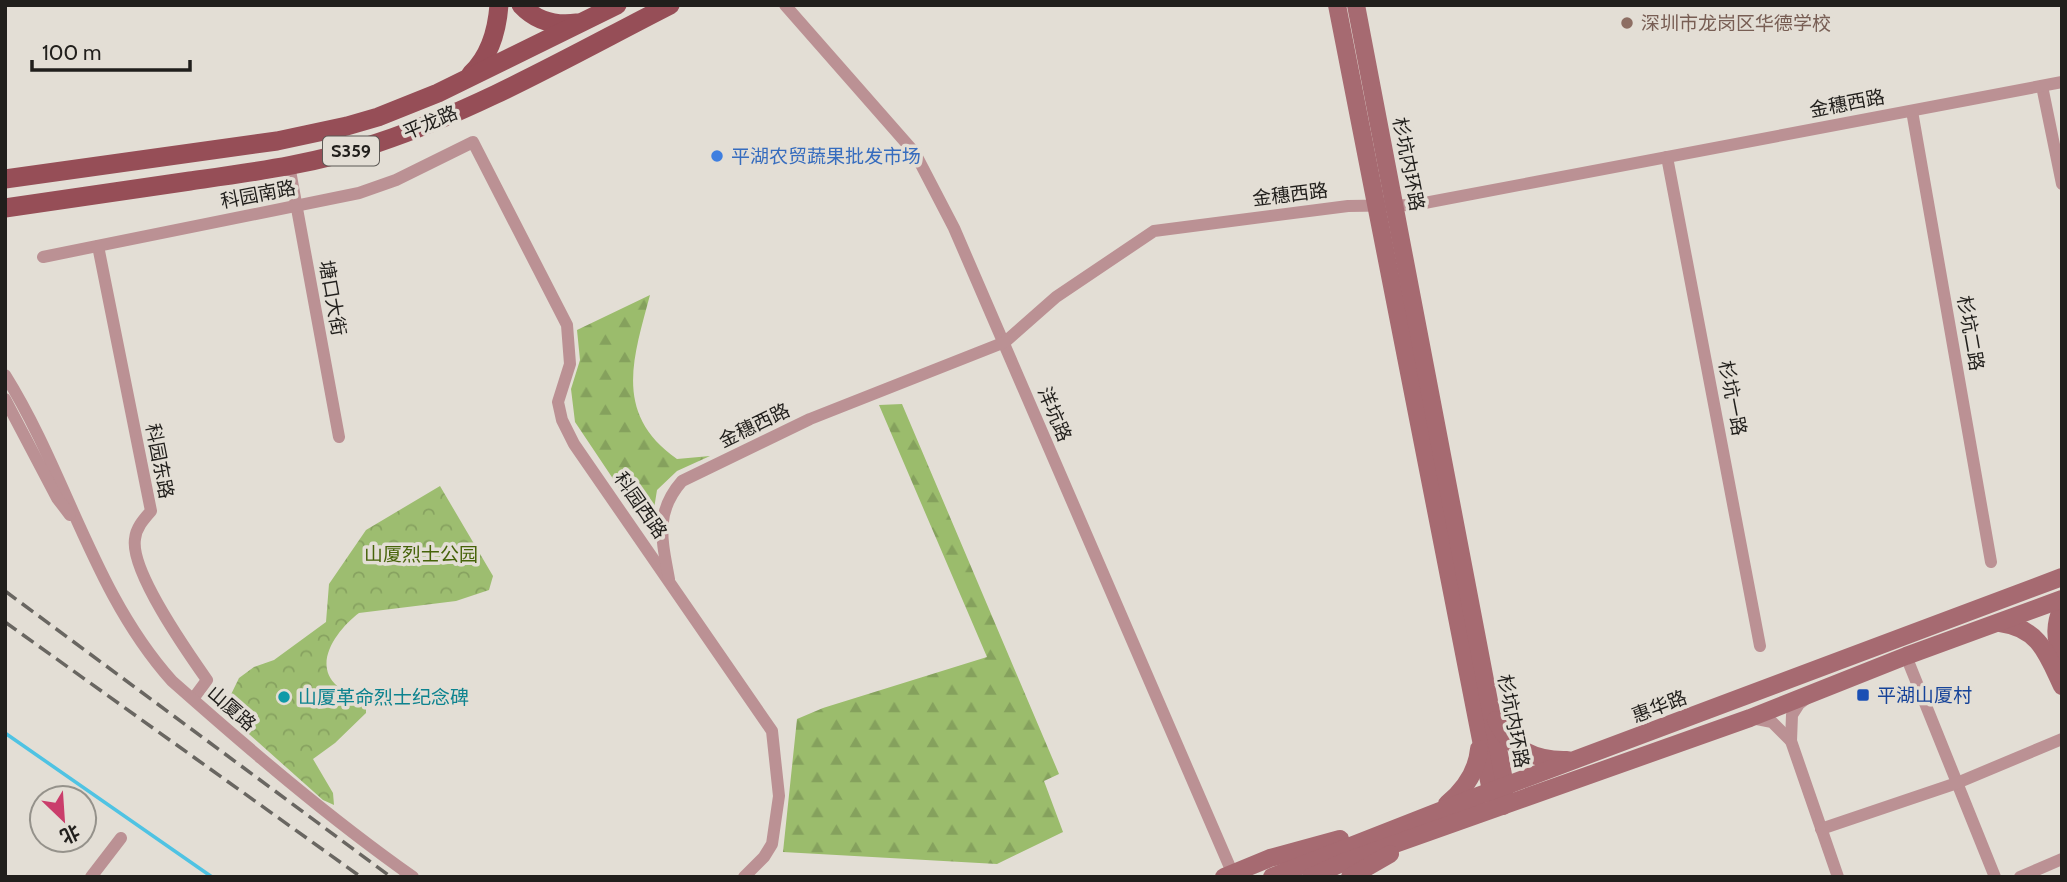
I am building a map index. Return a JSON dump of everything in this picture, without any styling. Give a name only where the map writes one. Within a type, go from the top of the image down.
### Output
[{"type":"main road","points":[[461,81],[480,65],[486,55],[495,30],[499,5]]},
{"type":"main road","points":[[521,5],[528,13],[547,22],[561,24],[585,21]]},
{"type":"main road","name":"平龙路","points":[[5,179],[316,134],[387,114],[617,5]]},
{"type":"main road","name":"平龙路","points":[[5,208],[289,165],[343,154],[415,130],[526,80],[670,5]]},
{"type":"street","name":"洋坑路","points":[[785,5],[915,153],[954,228],[1005,342],[1228,875]]},
{"type":"street","name":"杉坑内环路","points":[[1337,5],[1480,738],[1503,806]]},
{"type":"street","name":"杉坑内环路","points":[[1356,5],[1491,712],[1498,788]]},
{"type":"street","name":"金穗西路","points":[[669,579],[662,541],[663,513],[668,496],[682,481],[810,419],[1005,342],[1056,297],[1154,231],[1348,206],[1415,205],[2062,82]]},
{"type":"street","points":[[2042,86],[2062,184]]},
{"type":"street","name":"杉坑二路","points":[[1913,111],[1991,562]]},
{"type":"street","name":"科园南路","points":[[43,257],[359,193],[396,180],[474,142]]},
{"type":"street","name":"科园西路","points":[[474,142],[567,325],[570,364],[558,402],[562,420],[574,444],[772,731],[779,796],[772,844],[764,857],[744,877]]},
{"type":"street","name":"杉坑一路","points":[[1667,157],[1760,646]]},
{"type":"street","name":"塘口大街","points":[[289,165],[338,437]]},
{"type":"street","name":"科园东路","points":[[98,246],[151,511],[140,524],[134,541],[140,571],[189,655],[208,680],[193,699]]},
{"type":"street","name":"山厦路","points":[[5,375],[67,494],[77,524],[132,630],[157,664],[193,699],[312,801],[413,877]]},
{"type":"street","name":"山厦路","points":[[5,399],[57,498],[77,524]]},
{"type":"street","name":"惠华路","points":[[1311,877],[1414,829],[1438,811],[2062,577]]},
{"type":"street","name":"惠华路","points":[[1272,877],[1414,829],[1503,806],[1750,718],[1906,656],[2062,599]]},
{"type":"street","points":[[2062,607],[2056,621],[2055,636],[2062,654]]},
{"type":"street","points":[[2000,622],[2015,625],[2038,640],[2062,686]]},
{"type":"street","points":[[1906,656],[1995,877]]},
{"type":"street","points":[[1811,694],[1799,704],[1792,715],[1791,741],[1838,877]]},
{"type":"street","points":[[1491,712],[1504,733],[1521,750],[1555,761],[1574,760]]},
{"type":"street","points":[[1750,718],[1772,722],[1791,741]]},
{"type":"street","points":[[1438,811],[1465,786],[1474,771],[1480,738]]},
{"type":"street","points":[[1821,829],[1957,783],[2062,739]]},
{"type":"street","points":[[1228,875],[1313,845],[1414,829]]},
{"type":"street","points":[[1350,877],[1385,858],[1414,829]]},
{"type":"street","points":[[91,877],[121,838]]},
{"type":"street","points":[[2020,877],[2062,859]]},
{"type":"green space","points":[[650,295],[634,363],[636,404],[643,423],[657,442],[677,459],[710,456],[677,471],[657,490],[650,534],[575,422],[571,389],[580,360],[577,330]]},
{"type":"green space","points":[[902,404],[1059,774],[1044,781],[1063,832],[997,864],[783,852],[797,719],[823,708],[987,657],[879,405]]},
{"type":"green space","name":"山厦烈士公园","points":[[440,486],[493,576],[489,590],[456,601],[359,613],[336,637],[327,657],[330,677],[340,688],[366,700],[366,713],[335,743],[313,759],[333,793],[334,805],[323,800],[223,711],[239,678],[254,667],[274,660],[326,622],[329,584],[366,530]]},
{"type":"waterway","points":[[5,733],[212,877]]},
{"type":"railway","points":[[5,591],[391,877]]},
{"type":"railway","points":[[5,622],[361,877]]},
{"type":"place","name":"深圳市龙岗区华德学校","points":[[1627,23]]},
{"type":"place","name":"平湖农贸蔬果批发市场","points":[[717,156]]},
{"type":"place","name":"平湖山厦村","points":[[1863,695]]},
{"type":"place","name":"山厦革命烈士纪念碑","points":[[284,697]]}]
